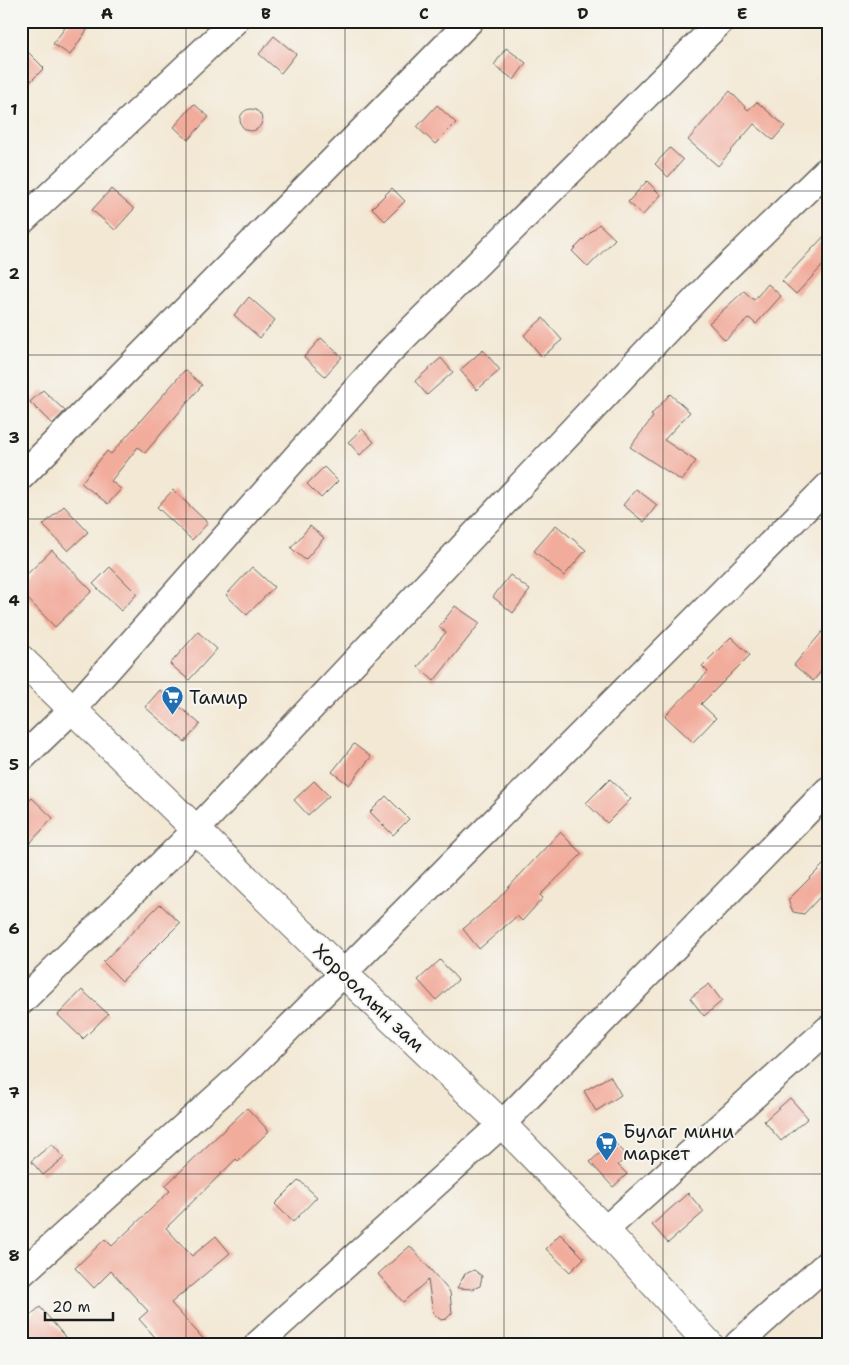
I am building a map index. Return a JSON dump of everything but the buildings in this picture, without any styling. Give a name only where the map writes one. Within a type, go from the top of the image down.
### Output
[{"type":"street","points":[[21,222],[235,21]]},
{"type":"street","points":[[21,477],[470,21]]},
{"type":"street","points":[[21,759],[72,710],[391,350],[721,21]]},
{"type":"street","points":[[21,1002],[196,830],[713,281],[828,168]]},
{"type":"street","points":[[21,1274],[251,1066],[828,486]]},
{"type":"street","name":"Хорооллын зам","points":[[21,659],[344,974],[502,1124],[605,1230],[709,1344]]},
{"type":"street","points":[[258,1344],[502,1124],[828,790]]},
{"type":"street","points":[[605,1230],[828,1029]]},
{"type":"street","points":[[738,1344],[828,1263]]},
{"type":"place","name":"Тамир","points":[[173,716]]},
{"type":"place","name":"Булаг мини маркет","points":[[607,1161]]}]
